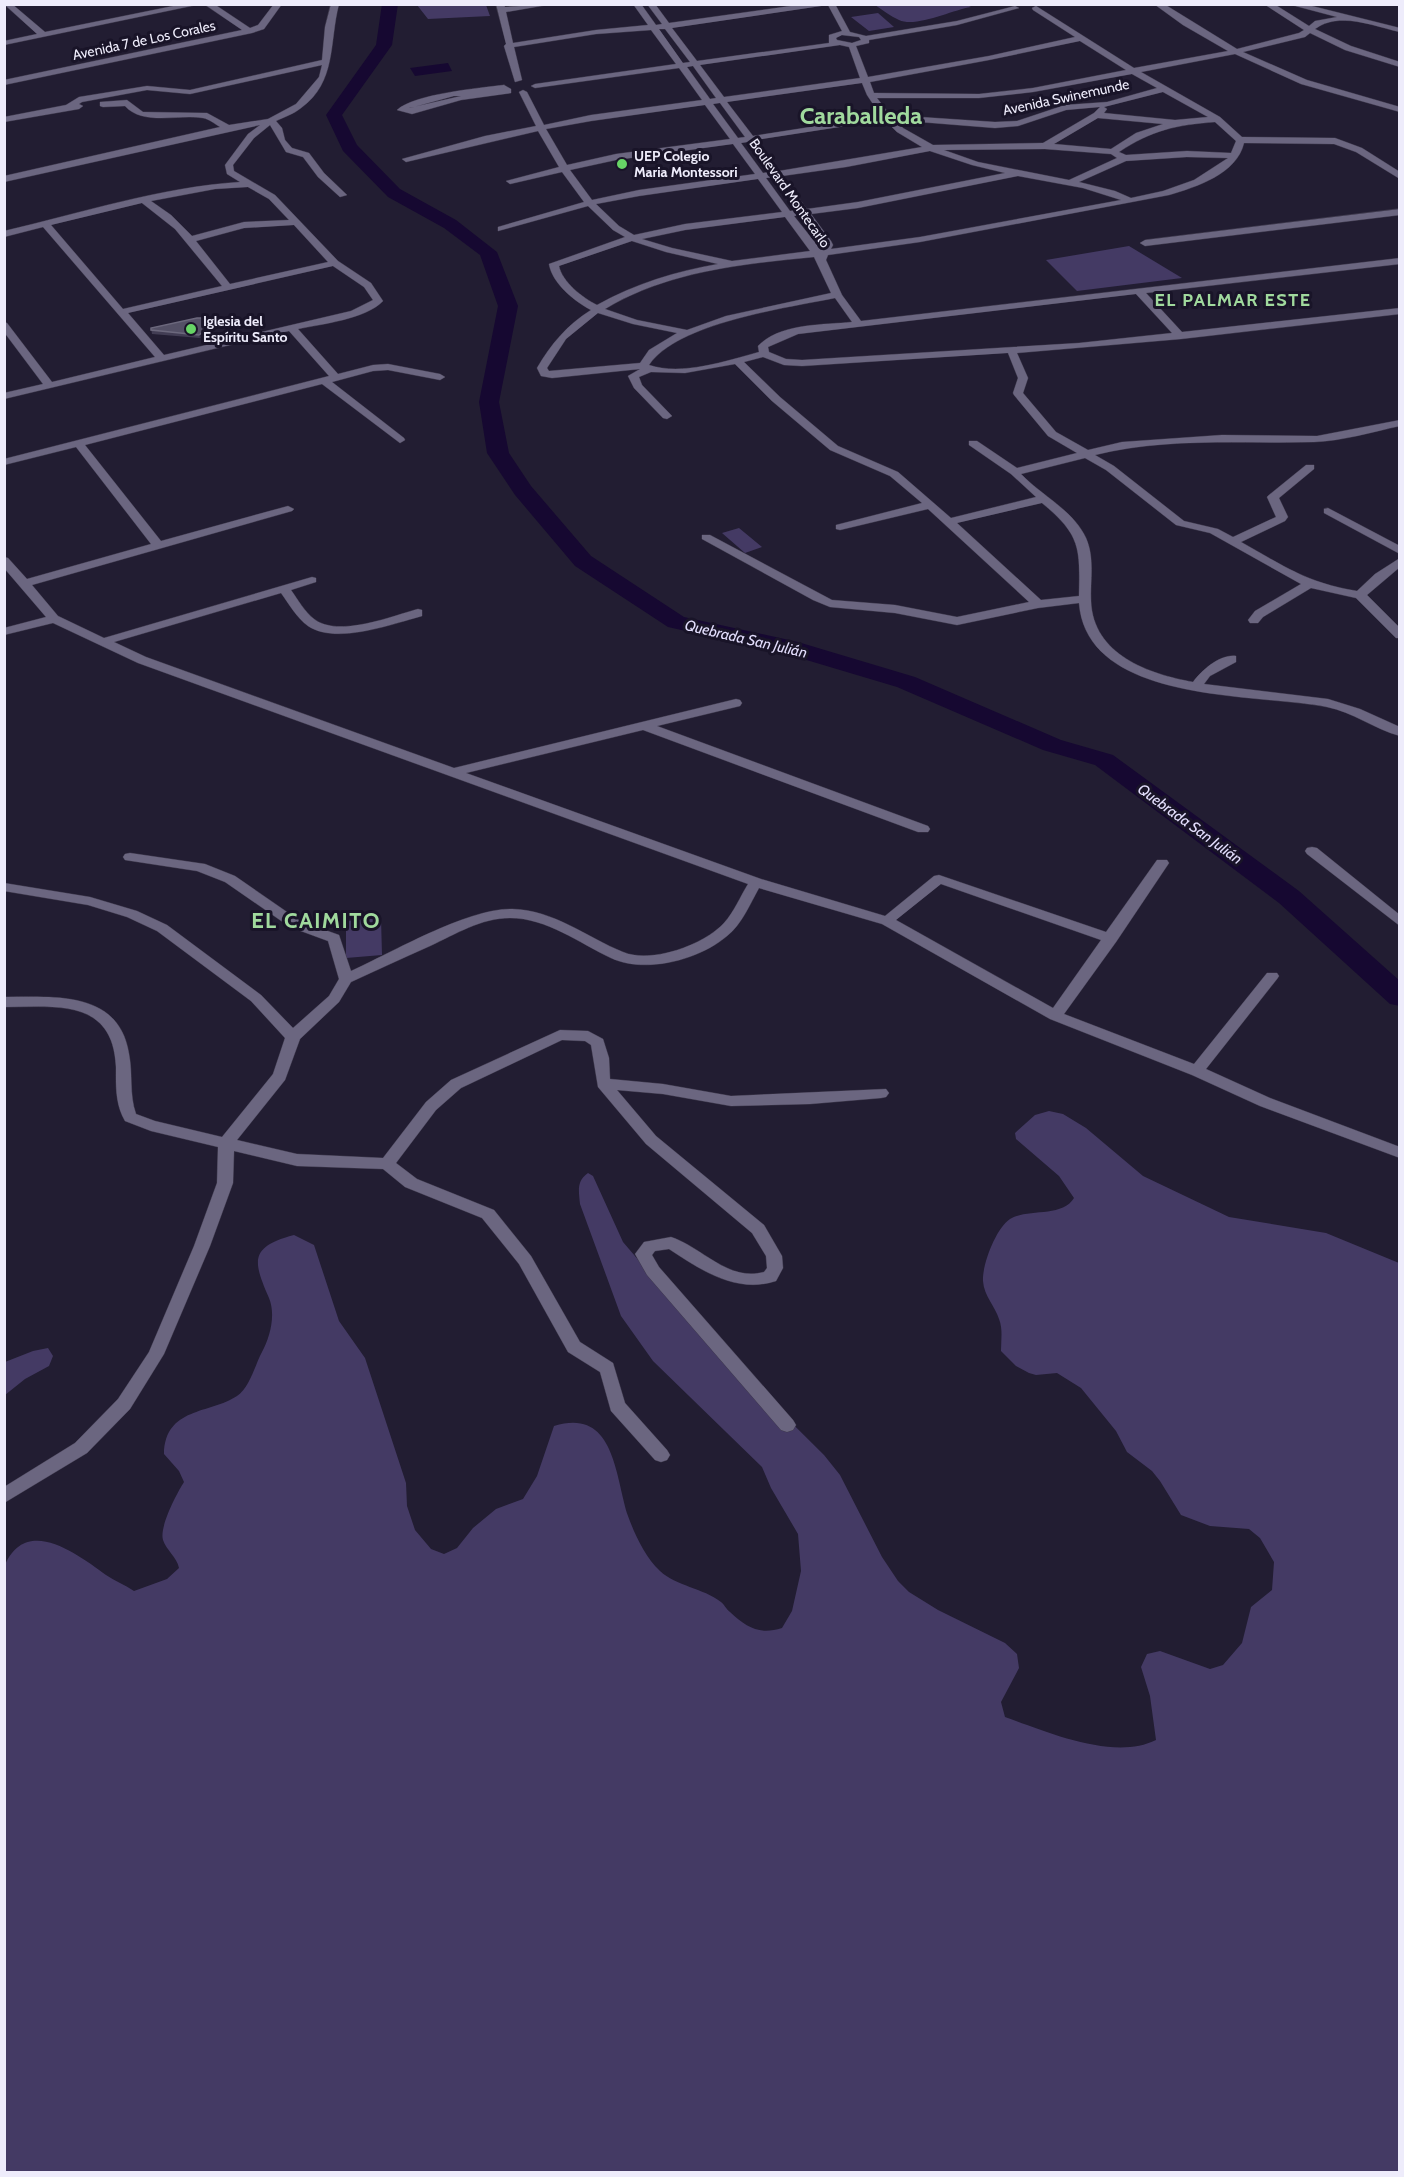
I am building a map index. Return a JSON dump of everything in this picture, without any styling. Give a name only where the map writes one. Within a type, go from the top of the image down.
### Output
[{"type":"street","points":[[9,6],[21,4]]},
{"type":"street","points":[[4,43],[196,4]]},
{"type":"street","points":[[208,4],[249,31]]},
{"type":"street","name":"Avenida 7 de Los Corales","points":[[4,84],[249,31],[261,27],[278,4]]},
{"type":"street","points":[[4,396],[354,313],[370,308],[378,301],[376,293],[368,285],[335,263],[273,197],[230,172],[229,165],[251,136],[270,121],[299,106],[323,77],[327,60],[329,27],[335,4]]},
{"type":"street","points":[[518,80],[508,46],[501,7],[549,4]]},
{"type":"street","name":"Boulevard Montecarlo","points":[[637,4],[821,256],[828,245],[826,241],[651,4]]},
{"type":"street","points":[[508,46],[585,33],[667,26],[825,4]]},
{"type":"street","points":[[831,4],[847,33]]},
{"type":"street","points":[[1158,4],[1234,52],[1272,71],[1351,99],[1400,110]]},
{"type":"street","points":[[1268,4],[1308,29],[1367,57],[1400,65]]},
{"type":"street","points":[[1292,4],[1400,30]]},
{"type":"street","points":[[9,6],[43,35]]},
{"type":"street","points":[[834,42],[835,35],[847,33],[864,37],[950,24],[1023,7],[1081,38],[1131,70],[1217,119],[1240,140],[1335,141],[1359,150],[1400,176]]},
{"type":"street","points":[[871,95],[994,94],[1033,90],[1234,52],[1302,35],[1318,23],[1345,18]]},
{"type":"street","points":[[506,89],[508,82],[518,80],[533,84],[834,42],[852,45],[863,43],[864,37]]},
{"type":"street","points":[[406,159],[541,127],[618,114],[865,80],[989,58],[1081,38]]},
{"type":"street","points":[[852,45],[871,95],[886,117],[930,148],[1018,173],[1070,183],[1127,200]]},
{"type":"street","points":[[69,107],[79,100],[147,88],[190,92],[327,60]]},
{"type":"street","points":[[506,89],[412,111],[401,110],[454,94],[506,89],[523,92],[532,90],[533,84]]},
{"type":"street","name":"Avenida Swinemunde","points":[[510,181],[565,167],[646,152],[886,117],[1006,125],[1065,108],[1107,104],[1165,89]]},
{"type":"street","points":[[523,92],[541,127],[589,203],[632,238],[666,250],[734,264]]},
{"type":"street","points":[[4,120],[69,107],[127,102],[134,111],[141,114],[207,116],[227,129]]},
{"type":"street","points":[[1044,146],[1098,115],[1107,104]]},
{"type":"street","points":[[1098,115],[1175,123],[1217,119]]},
{"type":"street","points":[[4,179],[270,121]]},
{"type":"street","points":[[270,121],[278,128],[281,140],[290,150],[306,155],[321,175],[343,195]]},
{"type":"street","points":[[1113,152],[1139,135],[1175,123]]},
{"type":"street","points":[[1240,140],[1234,156],[1212,175],[1195,182],[1127,200],[821,256],[734,264],[659,281],[618,297],[596,310],[565,336],[544,362],[542,372],[561,375],[646,367],[674,371],[737,361],[764,354],[784,362],[802,363],[1012,352],[1181,336],[1394,311],[1400,322]]},
{"type":"street","points":[[501,229],[589,203],[930,148],[1044,146],[1113,152],[1124,158]]},
{"type":"street","points":[[1070,183],[1124,158],[1187,154],[1234,156]]},
{"type":"street","points":[[685,332],[596,310],[571,292],[558,276],[554,264],[632,238],[708,223],[904,198],[1018,173]]},
{"type":"street","points":[[4,234],[143,200],[215,186],[249,184]]},
{"type":"street","points":[[143,200],[154,206],[190,240],[226,286]]},
{"type":"street","points":[[1145,243],[1400,212]]},
{"type":"street","points":[[190,240],[230,228],[296,222]]},
{"type":"street","points":[[44,223],[162,358]]},
{"type":"street","points":[[821,256],[837,295],[857,322]]},
{"type":"street","points":[[764,354],[763,346],[781,335],[857,322],[1400,261]]},
{"type":"street","points":[[122,312],[226,286],[335,263]]},
{"type":"street","points":[[1138,291],[1181,336]]},
{"type":"street","points":[[666,416],[638,386],[633,376],[646,367],[649,355],[685,332],[730,318],[837,295]]},
{"type":"street","points":[[4,325],[49,385]]},
{"type":"street","points":[[291,328],[329,378],[400,440]]},
{"type":"street","points":[[1012,352],[1023,378],[1018,393],[1052,434],[1122,477],[1174,519],[1214,531],[1274,567],[1310,584],[1360,595],[1400,634]]},
{"type":"street","points":[[737,361],[776,399],[834,448],[894,474],[1038,604]]},
{"type":"street","points":[[4,462],[373,368],[388,367],[440,377]]},
{"type":"street","points":[[1015,472],[1084,453],[1142,442],[1222,438],[1317,439],[1400,423]]},
{"type":"street","points":[[78,443],[158,545]]},
{"type":"street","points":[[973,443],[1015,472],[1071,525],[1081,538],[1084,552],[1088,624],[1094,637],[1108,652],[1127,664],[1153,674],[1197,686],[1331,703],[1400,732]]},
{"type":"street","points":[[1233,541],[1281,519],[1273,497],[1310,467]]},
{"type":"street","points":[[948,522],[1043,499]]},
{"type":"street","points":[[840,527],[929,505]]},
{"type":"street","points":[[23,584],[288,509]]},
{"type":"street","points":[[1328,511],[1400,551]]},
{"type":"street","points":[[706,537],[830,603],[895,609],[957,621],[1038,604],[1086,599]]},
{"type":"street","points":[[4,560],[54,619],[142,660],[756,882],[887,921],[1055,1016],[1197,1071],[1265,1102],[1400,1153]]},
{"type":"street","points":[[1360,595],[1379,576],[1400,561]]},
{"type":"street","points":[[103,642],[312,580]]},
{"type":"street","points":[[1254,620],[1258,614],[1310,584]]},
{"type":"street","points":[[284,588],[310,622],[320,629],[333,631],[349,629],[418,613]]},
{"type":"street","points":[[4,632],[54,619]]},
{"type":"street","points":[[1197,686],[1206,673],[1232,659]]},
{"type":"street","points":[[454,772],[736,703]]},
{"type":"street","points":[[642,725],[923,829]]},
{"type":"street","points":[[1312,851],[1400,922]]},
{"type":"street","points":[[130,857],[200,867],[230,879],[266,902],[294,924],[334,938],[346,980]]},
{"type":"street","points":[[1055,1016],[1162,863]]},
{"type":"street","points":[[887,921],[939,879],[1111,939]]},
{"type":"street","points":[[4,1496],[81,1448],[124,1404],[156,1354],[202,1246],[225,1183],[226,1143],[280,1076],[293,1037],[334,999],[346,980],[478,918],[501,912],[521,912],[540,918],[624,958],[646,960],[672,956],[713,939],[730,926],[756,882]]},
{"type":"street","points":[[4,887],[90,901],[132,914],[162,928],[256,998],[293,1037]]},
{"type":"street","points":[[1197,1071],[1272,976]]},
{"type":"street","points":[[4,1002],[73,1004],[89,1008],[106,1017],[118,1030],[122,1053],[124,1104],[130,1117],[151,1126],[297,1160],[387,1164],[411,1183],[488,1214],[525,1260],[573,1347],[607,1368],[617,1406],[661,1455]]},
{"type":"street","points":[[387,1164],[420,1119],[456,1084],[560,1035],[588,1036],[598,1043],[602,1058],[603,1083],[651,1140],[758,1229],[774,1256],[775,1268],[770,1277],[759,1280],[742,1280],[706,1266],[671,1243],[662,1242],[650,1246],[643,1254],[652,1271],[787,1425]]},
{"type":"street","points":[[603,1083],[663,1089],[731,1101],[810,1099],[881,1093]]},
{"type":"shaded area","points":[[417,5],[486,5],[490,16],[428,19]]},
{"type":"shaded area","points":[[875,5],[967,5],[971,7],[924,20],[906,22]]},
{"type":"shaded area","points":[[878,13],[894,27],[869,31],[851,17]]},
{"type":"shaded area","points":[[448,63],[452,71],[415,76],[410,68]]},
{"type":"shaded area","points":[[1129,246],[1182,278],[1077,291],[1046,260]]},
{"type":"shaded area","points":[[739,528],[762,547],[745,553],[722,533]]},
{"type":"shaded area","points":[[381,918],[382,955],[346,958],[346,921]]},
{"type":"shaded area","points":[[1049,1111],[1063,1114],[1086,1128],[1143,1176],[1229,1217],[1326,1233],[1399,1263],[1399,2172],[5,2172],[5,1565],[15,1550],[26,1543],[39,1541],[68,1550],[134,1591],[167,1579],[179,1568],[164,1544],[162,1534],[169,1510],[184,1482],[179,1471],[164,1454],[166,1439],[180,1420],[237,1396],[249,1382],[267,1340],[272,1319],[271,1305],[258,1265],[259,1257],[262,1250],[279,1240],[294,1235],[314,1245],[339,1321],[365,1358],[406,1483],[407,1506],[415,1530],[431,1549],[444,1554],[457,1548],[473,1528],[496,1509],[523,1499],[537,1476],[554,1426],[574,1423],[589,1426],[601,1436],[609,1449],[634,1531],[645,1552],[660,1571],[674,1580],[714,1597],[736,1618],[754,1629],[767,1631],[782,1628],[792,1611],[801,1571],[798,1534],[771,1488],[762,1467],[653,1361],[621,1316],[580,1204],[580,1183],[588,1173],[593,1176],[623,1242],[698,1330],[824,1455],[840,1475],[882,1557],[898,1581],[909,1592],[938,1610],[1005,1643],[1017,1654],[1019,1668],[1001,1702],[1005,1717],[1060,1736],[1101,1746],[1139,1746],[1156,1740],[1150,1696],[1141,1667],[1147,1654],[1160,1651],[1210,1669],[1223,1665],[1242,1643],[1251,1607],[1272,1590],[1274,1562],[1260,1538],[1249,1529],[1210,1526],[1181,1515],[1160,1481],[1152,1471],[1127,1452],[1116,1431],[1081,1388],[1057,1373],[1036,1375],[1029,1373],[1016,1366],[1001,1351],[1000,1323],[985,1291],[983,1281],[985,1266],[995,1238],[1010,1219],[1026,1214],[1053,1211],[1069,1204],[1074,1198],[1059,1176],[1016,1139],[1015,1133],[1035,1115]]},
{"type":"shaded area","points":[[48,1348],[53,1356],[49,1366],[25,1379],[5,1395],[5,1362]]},
{"type":"building","points":[[197,318],[216,318],[199,335],[151,330],[151,328]]},
{"type":"waterway","name":"Quebrada San Julián","points":[[390,4],[384,45],[334,115],[349,147],[394,193],[450,224],[488,252],[508,306],[489,402],[498,453],[523,490],[583,561],[676,622],[789,647],[906,682],[1052,745],[1104,760],[1289,897],[1400,997]]},
{"type":"place","name":"UEP Colegio Maria Montessori","points":[[622,164]]},
{"type":"place","name":"Iglesia del Espíritu Santo","points":[[191,329]]},
{"type":"district","name":"Caraballeda","points":[[861,116]]},
{"type":"district","name":"EL PALMAR ESTE","points":[[1233,300]]},
{"type":"district","name":"EL CAIMITO","points":[[316,920]]}]
